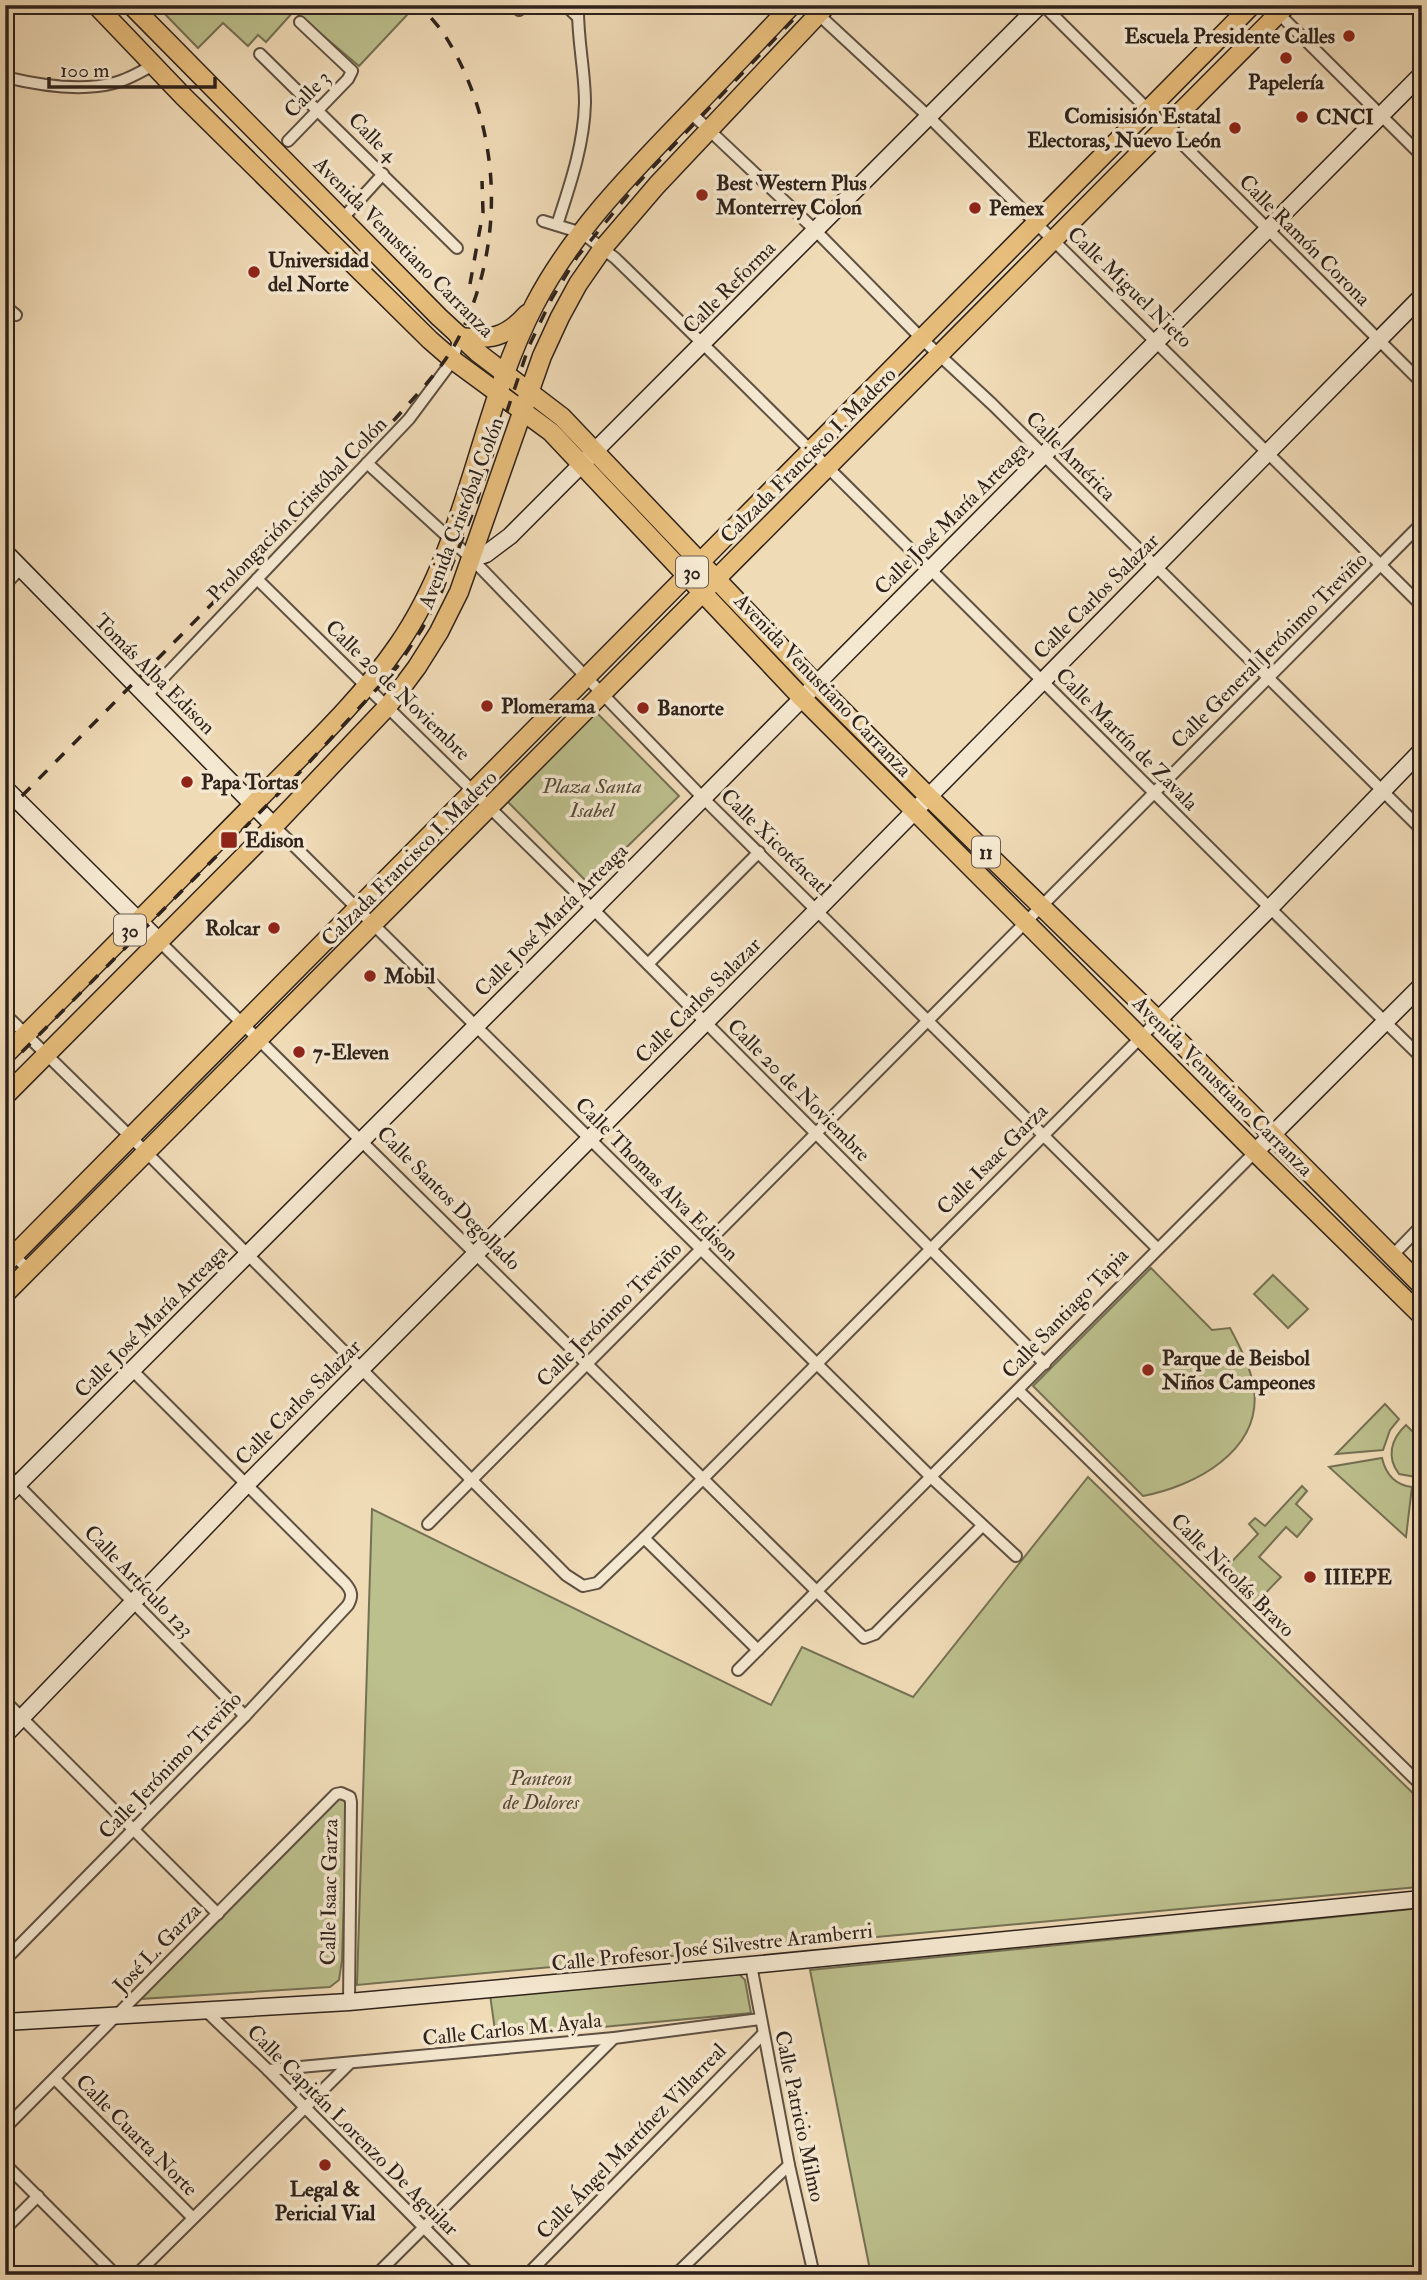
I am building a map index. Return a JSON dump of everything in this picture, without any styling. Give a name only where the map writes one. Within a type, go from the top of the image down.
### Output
[{"type":"main road","name":"Avenida Venustiano Carranza","points":[[96,5],[404,315],[453,360],[588,457],[701,562],[816,684],[1158,1020],[1422,1286]]},
{"type":"main road","name":"Avenida Venustiano Carranza","points":[[131,5],[459,337],[562,417],[588,457],[687,576],[802,698],[1255,1152],[1422,1315]]},
{"type":"main road","name":"Avenida Cristóbal Colón","points":[[5,1055],[367,686],[412,623],[438,573],[498,393],[535,303],[582,233],[624,182],[792,5]]},
{"type":"main road","name":"Calzada Francisco I. Madero","points":[[8,1255],[244,1025],[1252,5]]},
{"type":"main road","name":"Avenida Cristóbal Colón","points":[[5,1096],[274,826],[388,706],[439,632],[459,592],[529,393],[560,317],[603,248],[816,8]]},
{"type":"main road","name":"Calzada Francisco I. Madero","points":[[5,1294],[718,579],[1165,127],[1278,8]]},
{"type":"main road","points":[[459,337],[502,335],[519,323],[535,303]]},
{"type":"street","points":[[557,225],[570,187],[583,130],[584,84],[578,11],[565,5]]},
{"type":"street","name":"Calle Ramón Corona","points":[[1041,5],[1422,383]]},
{"type":"street","name":"Calle Reforma","points":[[471,559],[486,554],[510,536],[1041,5]]},
{"type":"street","name":"Calle Miguel Nieto","points":[[816,8],[1422,606]]},
{"type":"street","points":[[1278,8],[1422,156]]},
{"type":"street","name":"Calle 3","points":[[288,141],[348,79],[352,71],[300,22]]},
{"type":"street","name":"Calle 4","points":[[260,54],[457,248]]},
{"type":"street","points":[[5,77],[54,85],[91,87],[115,83],[153,65]]},
{"type":"street","name":"Calle José María Arteaga","points":[[5,1497],[1422,74]]},
{"type":"street","name":"Calle América","points":[[690,112],[816,230],[922,339],[1422,830]]},
{"type":"street","points":[[343,218],[383,174]]},
{"type":"street","name":"Calle Martín de Zavala","points":[[543,222],[582,233],[603,248],[812,450],[1154,795],[1422,1058]]},
{"type":"street","name":"Calle Carlos Salazar","points":[[5,1735],[474,1253],[817,910],[1422,296]]},
{"type":"street","points":[[5,306],[16,315]]},
{"type":"street","name":"Prolongación Cristóbal Colón","points":[[146,696],[409,419],[453,360],[459,337]]},
{"type":"street","name":"Calle Xicoténcatl","points":[[367,463],[471,559],[703,798],[1157,1248]]},
{"type":"street","name":"Calle General Jerónimo Treviño","points":[[1026,922],[1422,523]]},
{"type":"street","name":"Tomás Alba Edison","points":[[5,552],[274,826]]},
{"type":"street","points":[[5,584],[22,568]]},
{"type":"street","name":"Calle 20 de Noviembre","points":[[257,579],[593,909],[1045,1364]]},
{"type":"street","name":"Calle Isaac Garza","points":[[471,1479],[566,1575],[583,1586],[597,1583],[1044,1136],[1422,750]]},
{"type":"street","name":"Calle Santos Degollado","points":[[5,788],[864,1638],[875,1634],[982,1525]]},
{"type":"street","name":"Calle Thomas Alva Edison","points":[[274,826],[932,1478],[1016,1556]]},
{"type":"street","points":[[648,964],[759,852]]},
{"type":"street","name":"Calle Jerónimo Treviño","points":[[429,1524],[1026,922]]},
{"type":"street","name":"Calle Santiago Tapia","points":[[738,1670],[1422,985]]},
{"type":"street","points":[[5,1014],[471,1479]]},
{"type":"street","points":[[1392,1256],[1422,1225]]},
{"type":"street","points":[[8,1255],[29,1270]]},
{"type":"street","points":[[132,1370],[247,1484]]},
{"type":"street","name":"Calle Nicolás Bravo","points":[[1019,1391],[1422,1786]]},
{"type":"street","name":"Calle Artículo 123","points":[[5,1472],[245,1716]]},
{"type":"street","name":"Calle Jerónimo Treviño","points":[[5,1960],[245,1716],[352,1598],[351,1590],[247,1484]]},
{"type":"street","points":[[644,1538],[758,1650]]},
{"type":"street","points":[[5,1701],[218,1914]]},
{"type":"street","name":"Calle Isaac Garza","points":[[336,1794],[346,1794],[351,1802],[349,2002]]},
{"type":"street","name":"José L. Garza","points":[[5,2128],[336,1794]]},
{"type":"street","name":"Calle Profesor José Silvestre Aramberri","points":[[5,2022],[349,2002],[1422,1899]]},
{"type":"street","name":"Calle Patricio Milmo","points":[[751,1965],[789,2165],[814,2275]]},
{"type":"street","name":"Calle Capitán Lorenzo De Aguilar","points":[[207,2012],[471,2275]]},
{"type":"street","name":"Calle Carlos M. Ayala","points":[[268,2070],[614,2038],[760,2018]]},
{"type":"street","name":"Calle Ángel Martínez Villarreal","points":[[527,2275],[763,2035]]},
{"type":"street","points":[[376,2275],[614,2038]]},
{"type":"street","points":[[136,2275],[349,2064]]},
{"type":"street","name":"Calle Cuarta Norte","points":[[55,2079],[193,2218]]},
{"type":"street","points":[[5,2164],[116,2275]]},
{"type":"street","points":[[675,2275],[789,2165]]},
{"type":"street","points":[[5,2229],[38,2196]]},
{"type":"green space","points":[[156,5],[397,5],[407,15],[359,66],[294,11],[266,42],[258,35],[248,46],[223,23],[198,48]]},
{"type":"green space","name":"Plaza Santa Isabel","points":[[595,711],[679,796],[589,884],[506,800]]},
{"type":"green space","name":"Parque de Beisbol Niños Campeones","points":[[1151,1268],[1212,1330],[1230,1328],[1250,1373],[1254,1389],[1254,1411],[1247,1430],[1236,1447],[1221,1462],[1183,1484],[1143,1496],[1033,1386]]},
{"type":"green space","points":[[1273,1275],[1308,1309],[1288,1328],[1254,1294]]},
{"type":"green space","points":[[1385,1404],[1399,1419],[1390,1430],[1383,1450],[1336,1454]]},
{"type":"green space","points":[[1406,1425],[1422,1441],[1422,1478],[1399,1474],[1392,1461],[1394,1442]]},
{"type":"green space","points":[[1382,1458],[1392,1478],[1412,1487],[1406,1537],[1329,1467]]},
{"type":"green space","name":"Panteon de Dolores","points":[[1088,1477],[1422,1802],[1422,1883],[1418,1887],[357,1985],[372,1509],[771,1705],[802,1647],[913,1697]]},
{"type":"green space","points":[[1302,1486],[1307,1491],[1296,1504],[1312,1519],[1297,1537],[1286,1527],[1259,1557],[1281,1577],[1255,1604],[1222,1572],[1258,1534],[1249,1524],[1255,1518],[1265,1526]]},
{"type":"green space","points":[[336,1794],[347,1800],[342,1960],[339,1980],[330,1987],[139,1999]]},
{"type":"green space","points":[[1422,1908],[1422,2275],[871,2275],[810,1970]]},
{"type":"green space","points":[[737,1972],[745,1980],[751,2013],[496,2037],[490,1995]]},
{"type":"railway","points":[[5,813],[395,419],[439,368],[460,335],[475,298],[491,221],[487,143],[463,69],[444,34],[420,5]]},
{"type":"railway","points":[[5,1069],[301,771],[397,667],[441,593],[473,512],[529,346],[552,298],[577,257],[638,183],[807,5]]},
{"type":"railway","points":[[470,284],[483,212],[482,181]]},
{"type":"place","name":"Escuela Presidente Calles","points":[[1349,36]]},
{"type":"place","name":"Papelería","points":[[1286,58]]},
{"type":"place","name":"CNCI","points":[[1302,117]]},
{"type":"place","name":"Comisisión Estatal Electoras, Nuevo León","points":[[1235,128]]},
{"type":"place","name":"Best Western Plus Monterrey Colon","points":[[702,195]]},
{"type":"place","name":"Pemex","points":[[975,208]]},
{"type":"place","name":"Universidad del Norte","points":[[254,272]]},
{"type":"place","name":"Plomerama","points":[[487,706]]},
{"type":"place","name":"Banorte","points":[[643,708]]},
{"type":"place","name":"Papa Tortas","points":[[187,782]]},
{"type":"place","name":"Edison","points":[[229,840]]},
{"type":"place","name":"Rolcar","points":[[274,928]]},
{"type":"place","name":"Mobil","points":[[370,976]]},
{"type":"place","name":"7-Eleven","points":[[299,1052]]},
{"type":"place","name":"Parque de Beisbol Niños Campeones","points":[[1148,1370]]},
{"type":"place","name":"IIIEPE","points":[[1310,1577]]},
{"type":"place","name":"Legal & Pericial Vial","points":[[325,2165]]}]
